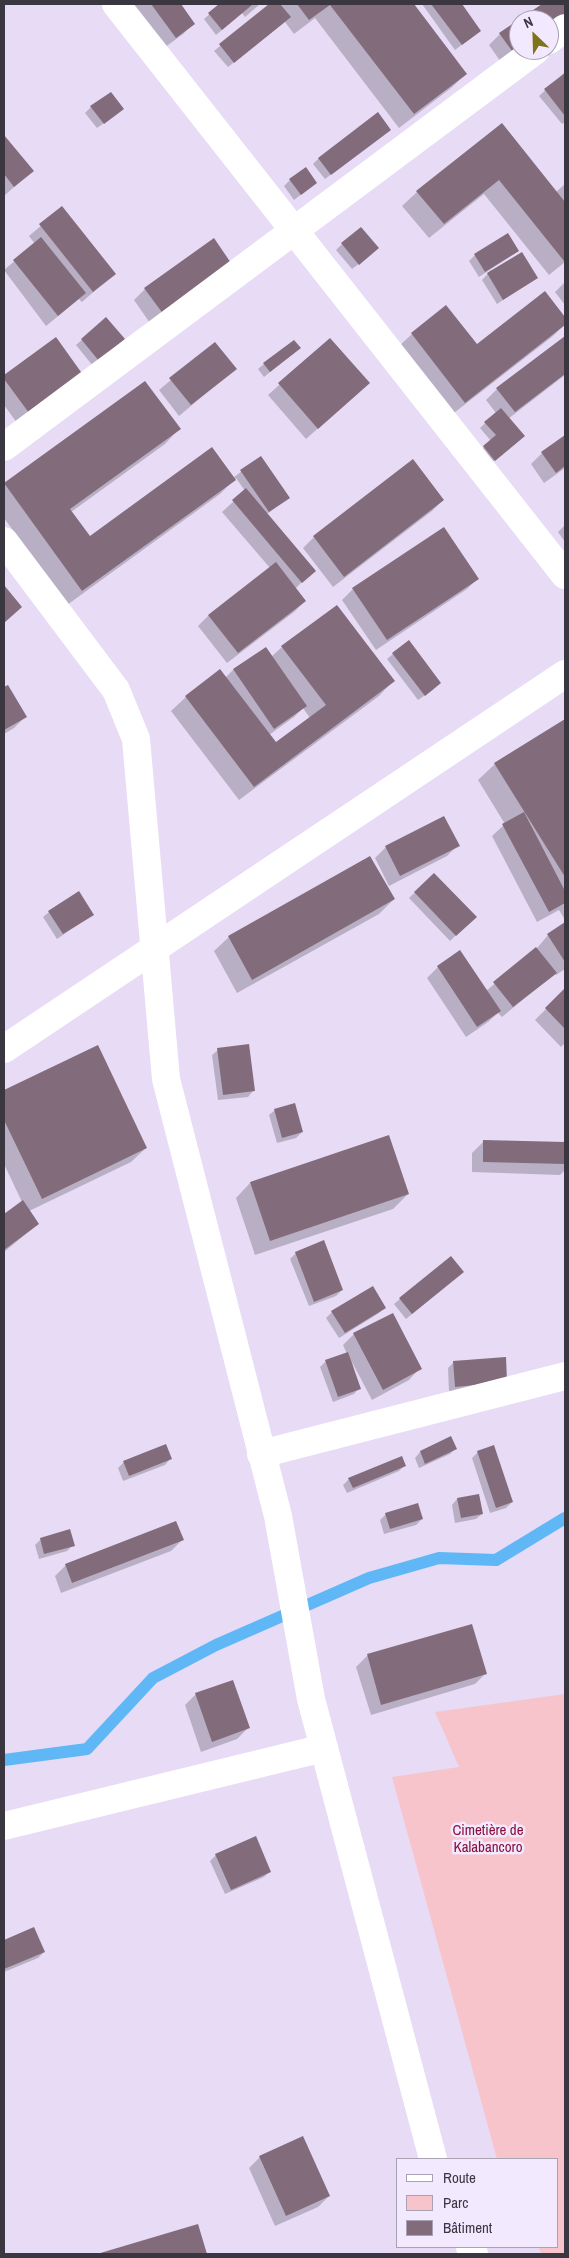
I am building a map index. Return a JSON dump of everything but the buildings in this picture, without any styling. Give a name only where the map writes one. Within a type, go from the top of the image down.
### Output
[{"type":"street","points":[[116,4],[565,575]]},
{"type":"street","points":[[4,447],[523,60]]},
{"type":"street","points":[[4,541],[116,690],[136,739],[166,1079],[278,1516],[311,1699],[433,2158]]},
{"type":"street","points":[[4,1050],[565,674]]},
{"type":"street","points":[[261,1454],[565,1376]]},
{"type":"street","points":[[4,1826],[324,1748]]},
{"type":"green space","name":"Cimetière de Kalabancoro","points":[[565,1694],[565,2254],[542,2254],[539,2248],[559,2248],[559,2158],[497,2158],[392,1777],[459,1767],[435,1712]]},
{"type":"waterway","points":[[4,1760],[87,1749],[153,1678],[216,1645],[369,1578],[439,1558],[496,1560],[565,1518]]}]
